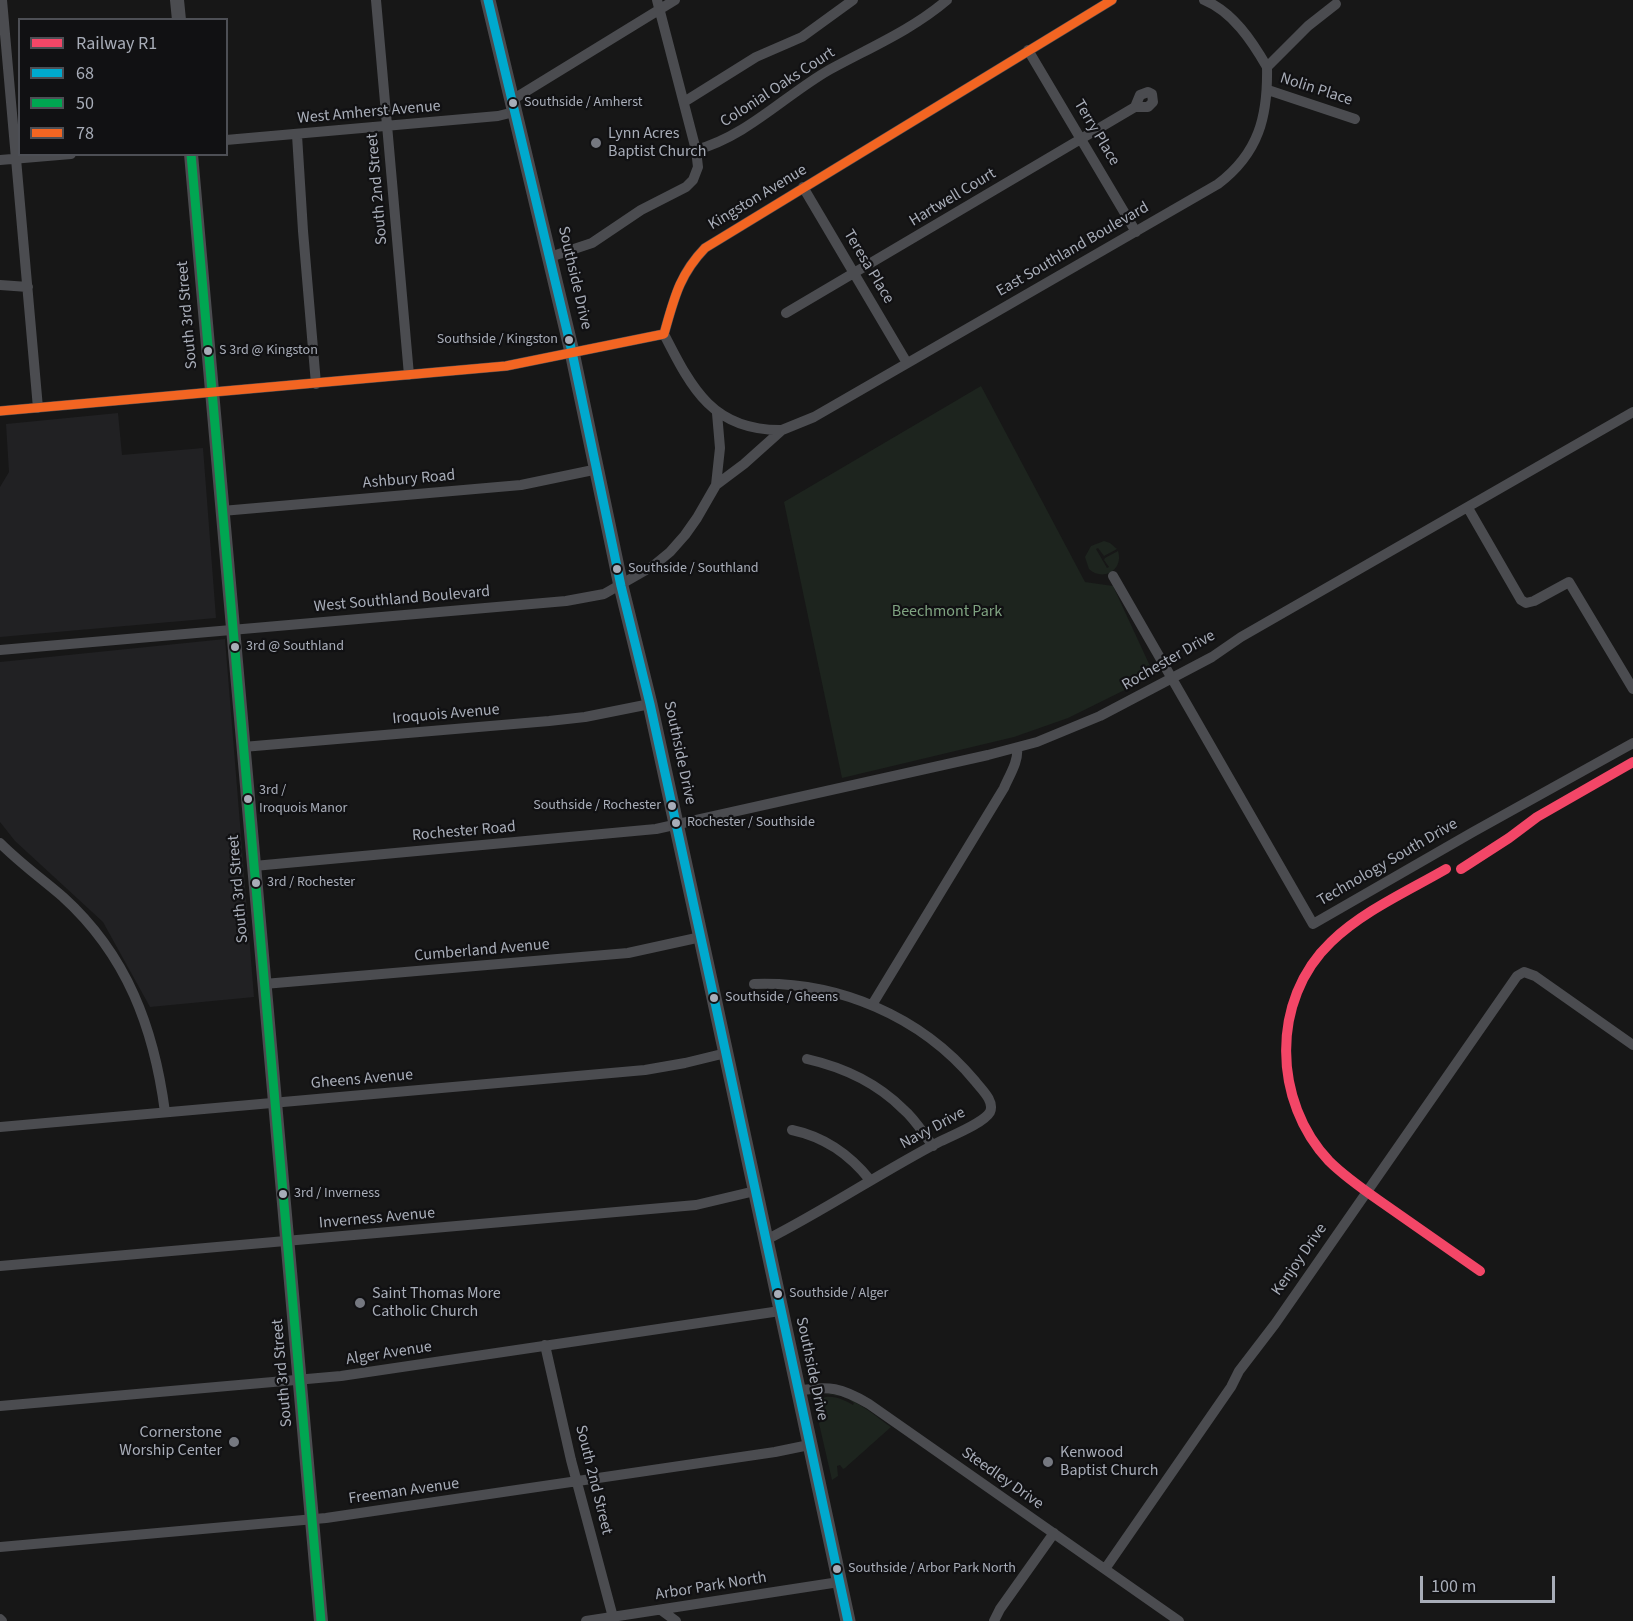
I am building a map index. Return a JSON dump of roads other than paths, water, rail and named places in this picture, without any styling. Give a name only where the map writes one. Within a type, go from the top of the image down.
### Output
[{"type":"main road","name":"Southside Drive","points":[[488,0],[598,469],[621,586],[650,704],[848,1621]]},
{"type":"street","points":[[2,0],[38,408]]},
{"type":"street","points":[[177,0],[179,18]]},
{"type":"street","name":"South 2nd Street","points":[[376,0],[409,375]]},
{"type":"street","name":"West Amherst Avenue","points":[[228,140],[498,116],[658,5],[675,0]]},
{"type":"street","name":"Colonial Oaks Court","points":[[684,102],[756,57],[802,37],[853,0]]},
{"type":"street","name":"Colonial Oaks Court","points":[[696,150],[730,137],[826,72],[920,21],[947,0]]},
{"type":"street","name":"Kingston Avenue","points":[[664,334],[680,281],[700,253],[720,238],[1112,0]]},
{"type":"street","points":[[1204,0],[1230,17],[1257,49],[1267,67],[1318,17],[1336,3]]},
{"type":"street","points":[[550,257],[592,243],[641,210],[686,187],[693,180],[698,167],[696,150],[658,5]]},
{"type":"street","name":"Terry Place","points":[[1028,50],[1136,232]]},
{"type":"street","name":"East Southland Boulevard","points":[[749,459],[782,430],[814,417],[1218,184],[1242,164],[1256,141],[1263,122],[1268,90],[1267,67]]},
{"type":"street","name":"Nolin Place","points":[[1268,90],[1355,119]]},
{"type":"street","name":"Hartwell Court","points":[[786,313],[1135,107]]},
{"type":"street","points":[[297,135],[316,384]]},
{"type":"street","points":[[0,160],[49,156]]},
{"type":"street","name":"South 3rd Street","points":[[190,156],[321,1621]]},
{"type":"street","name":"Teresa Place","points":[[803,187],[907,363]]},
{"type":"street","points":[[0,285],[28,287]]},
{"type":"street","points":[[0,411],[506,366],[664,334],[684,372],[717,413],[753,427],[782,430]]},
{"type":"street","name":"Rochester Drive","points":[[676,824],[1017,748],[1061,733],[1100,716],[1212,657],[1241,637],[1633,412]]},
{"type":"street","points":[[716,485],[720,448],[717,413]]},
{"type":"street","name":"West Southland Boulevard","points":[[0,650],[566,601],[604,594],[640,575],[670,552],[697,518],[716,485],[749,459]]},
{"type":"street","name":"Ashbury Road","points":[[222,511],[521,485],[598,469]]},
{"type":"street","points":[[1468,508],[1521,600],[1526,603],[1534,601],[1569,582],[1633,689]]},
{"type":"street","points":[[1113,576],[1171,678]]},
{"type":"street","name":"Technology South Drive","points":[[1171,678],[1313,924],[1633,743]]},
{"type":"street","name":"Iroquois Avenue","points":[[243,747],[549,721],[585,717],[650,704]]},
{"type":"street","points":[[872,1005],[1004,788],[1016,761],[1017,748]]},
{"type":"street","name":"Rochester Road","points":[[254,866],[656,829],[676,824]]},
{"type":"street","points":[[0,843],[83,917],[111,953],[128,981],[147,1024],[161,1080],[165,1112]]},
{"type":"street","name":"Cumberland Avenue","points":[[264,984],[628,953],[701,937]]},
{"type":"street","name":"Kenjoy Drive","points":[[1105,1569],[1231,1387],[1239,1371],[1275,1324],[1517,976],[1524,972],[1535,976],[1633,1045]]},
{"type":"street","name":"Navy Drive","points":[[754,984],[800,986],[837,993],[872,1005],[908,1023],[950,1054],[988,1098],[991,1109],[973,1125],[870,1180],[766,1240]]},
{"type":"street","name":"Gheens Avenue","points":[[0,1127],[645,1070],[685,1064],[726,1053]]},
{"type":"street","points":[[807,1059],[853,1075],[891,1098],[912,1118],[933,1146]]},
{"type":"street","points":[[792,1130],[830,1143],[856,1163],[870,1180]]},
{"type":"street","name":"Inverness Avenue","points":[[0,1266],[685,1206],[755,1191]]},
{"type":"street","name":"Alger Avenue","points":[[0,1406],[341,1376],[780,1311]]},
{"type":"street","name":"South 2nd Street","points":[[545,1346],[576,1482],[614,1619]]},
{"type":"street","name":"Steedley Drive","points":[[798,1391],[817,1387],[850,1392],[1179,1621]]},
{"type":"street","name":"Freeman Avenue","points":[[0,1547],[343,1516],[809,1445]]},
{"type":"street","points":[[994,1621],[1000,1609],[1054,1533]]},
{"type":"street","name":"Arbor Park North","points":[[586,1621],[614,1619],[840,1582]]},
{"type":"street","points":[[661,1610],[676,1621]]},
{"type":"rail line","name":"R1","points":[[1461,869],[1537,817],[1633,762]]},
{"type":"rail line","name":"R1","points":[[1446,869],[1371,911],[1331,942],[1311,966],[1297,992],[1289,1021],[1286,1051],[1289,1081],[1297,1110],[1311,1137],[1329,1161],[1364,1190],[1480,1271]]},
{"type":"place","name":"Southside / Amherst","points":[[513,103]]},
{"type":"place","name":"Lynn Acres Baptist Church","points":[[596,143]]},
{"type":"place","name":"Southside / Kingston","points":[[569,340]]},
{"type":"place","name":"S 3rd @ Kingston","points":[[208,351]]},
{"type":"place","name":"Southside / Southland","points":[[617,569]]},
{"type":"place","name":"3rd @ Southland","points":[[235,647]]},
{"type":"place","name":"3rd / Iroquois Manor","points":[[248,799]]},
{"type":"place","name":"Southside / Rochester","points":[[672,806]]},
{"type":"place","name":"Rochester / Southside","points":[[676,823]]},
{"type":"place","name":"3rd / Rochester","points":[[256,883]]},
{"type":"place","name":"Southside / Gheens","points":[[714,998]]},
{"type":"place","name":"3rd / Inverness","points":[[283,1194]]},
{"type":"place","name":"Southside / Alger","points":[[778,1294]]},
{"type":"place","name":"Saint Thomas More Catholic Church","points":[[360,1303]]},
{"type":"place","name":"Cornerstone Worship Center","points":[[234,1442]]},
{"type":"place","name":"Kenwood Baptist Church","points":[[1048,1462]]},
{"type":"place","name":"Southside / Arbor Park North","points":[[837,1569]]},
{"type":"park label","name":"Beechmont Park","points":[[947,612]]}]
